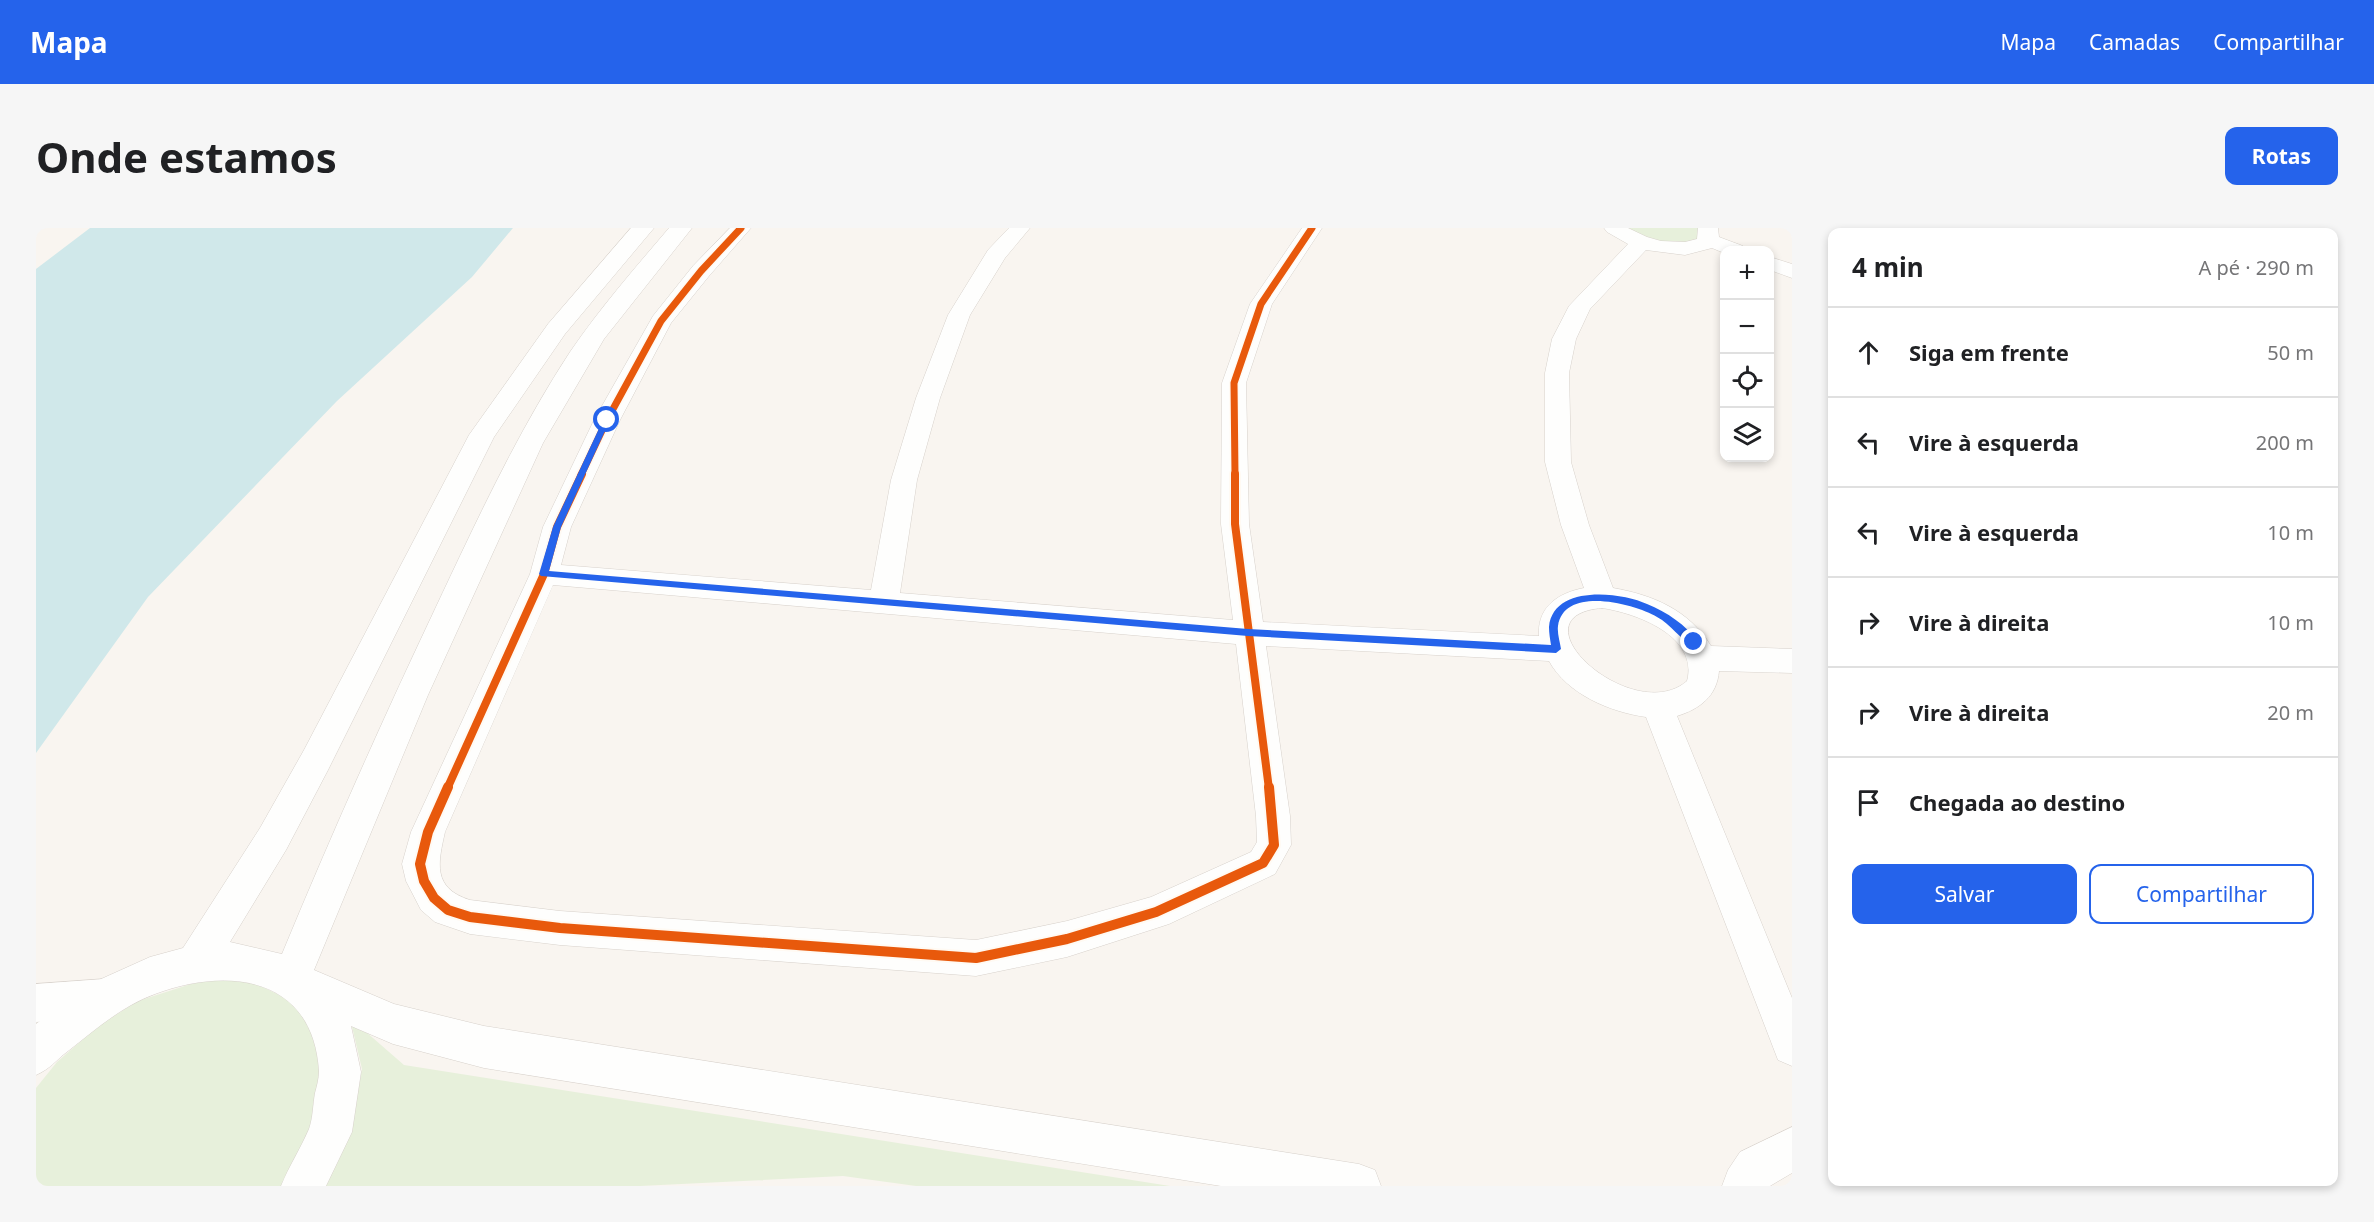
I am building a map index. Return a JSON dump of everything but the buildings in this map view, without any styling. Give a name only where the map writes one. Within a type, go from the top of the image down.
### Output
[{"type":"street","points":[[195,964],[273,839],[482,435],[556,329],[643,228]]},
{"type":"street","points":[[296,982],[346,842],[396,725],[522,456],[585,350],[626,294],[681,228]]},
{"type":"street","points":[[741,228],[701,271],[661,321],[602,431],[557,527],[544,574],[428,832],[420,864],[424,880],[434,898],[448,910],[470,917],[560,928],[976,958],[1067,939],[1156,912],[1263,863],[1274,845],[1273,816],[1235,524],[1234,383],[1262,304],[1312,228]]},
{"type":"street","points":[[884,602],[904,480],[928,398],[959,315],[996,255],[1020,228]]},
{"type":"street","points":[[1614,228],[1641,243],[1674,249],[1701,246],[1709,234],[1729,246]]},
{"type":"street","points":[[1602,597],[1575,525],[1558,462],[1557,373],[1564,339],[1580,306],[1641,243]]},
{"type":"street","points":[[1774,265],[1792,272]]},
{"type":"street","points":[[544,574],[1248,633],[1556,649]]},
{"type":"street","points":[[1602,597],[1643,605],[1680,628],[1694,642],[1702,658],[1705,673],[1701,687],[1691,698],[1676,704],[1657,706],[1635,703],[1612,696],[1592,685],[1574,671],[1556,649],[1554,626],[1559,614],[1569,604],[1584,598],[1602,597]]},
{"type":"street","points":[[1702,658],[1792,661]]},
{"type":"street","points":[[1657,706],[1792,1046]]},
{"type":"street","points":[[36,1054],[49,1040],[104,998],[150,976],[195,964],[235,961],[272,969],[296,982],[393,1024],[484,1047],[1359,1186]]},
{"type":"street","points":[[296,982],[330,1021],[340,1072],[330,1132],[303,1186]]},
{"type":"street","points":[[36,1003],[104,998]]},
{"type":"street","points":[[1744,1186],[1756,1168],[1792,1149]]},
{"type":"green space","points":[[1622,228],[1706,228],[1704,241],[1667,248]]},
{"type":"green space","points":[[237,975],[305,1007],[330,1076],[292,1186],[36,1186],[36,1088],[57,1062],[98,1026],[138,1001],[191,984]]},
{"type":"green space","points":[[350,1018],[404,1065],[1170,1186],[916,1186],[843,1176],[640,1186],[324,1186],[350,1134],[362,1069]]},
{"type":"water","points":[[90,228],[513,228],[472,277],[337,401],[148,597],[36,753],[36,269]]},
{"type":"cycle path","points":[[741,228],[701,271],[661,321],[607,420],[557,527],[544,574],[428,832],[420,864],[424,881],[434,898],[448,910],[470,917],[560,928],[976,958],[1067,939],[1156,912],[1263,863],[1274,845],[1273,816],[1235,524],[1234,383],[1261,304],[1312,228]]},
{"type":"route","points":[[607,420],[557,527],[544,574],[1248,633],[1556,649],[1554,626],[1559,614],[1569,604],[1584,598],[1602,597],[1622,599],[1643,605],[1680,628],[1694,642]]}]
